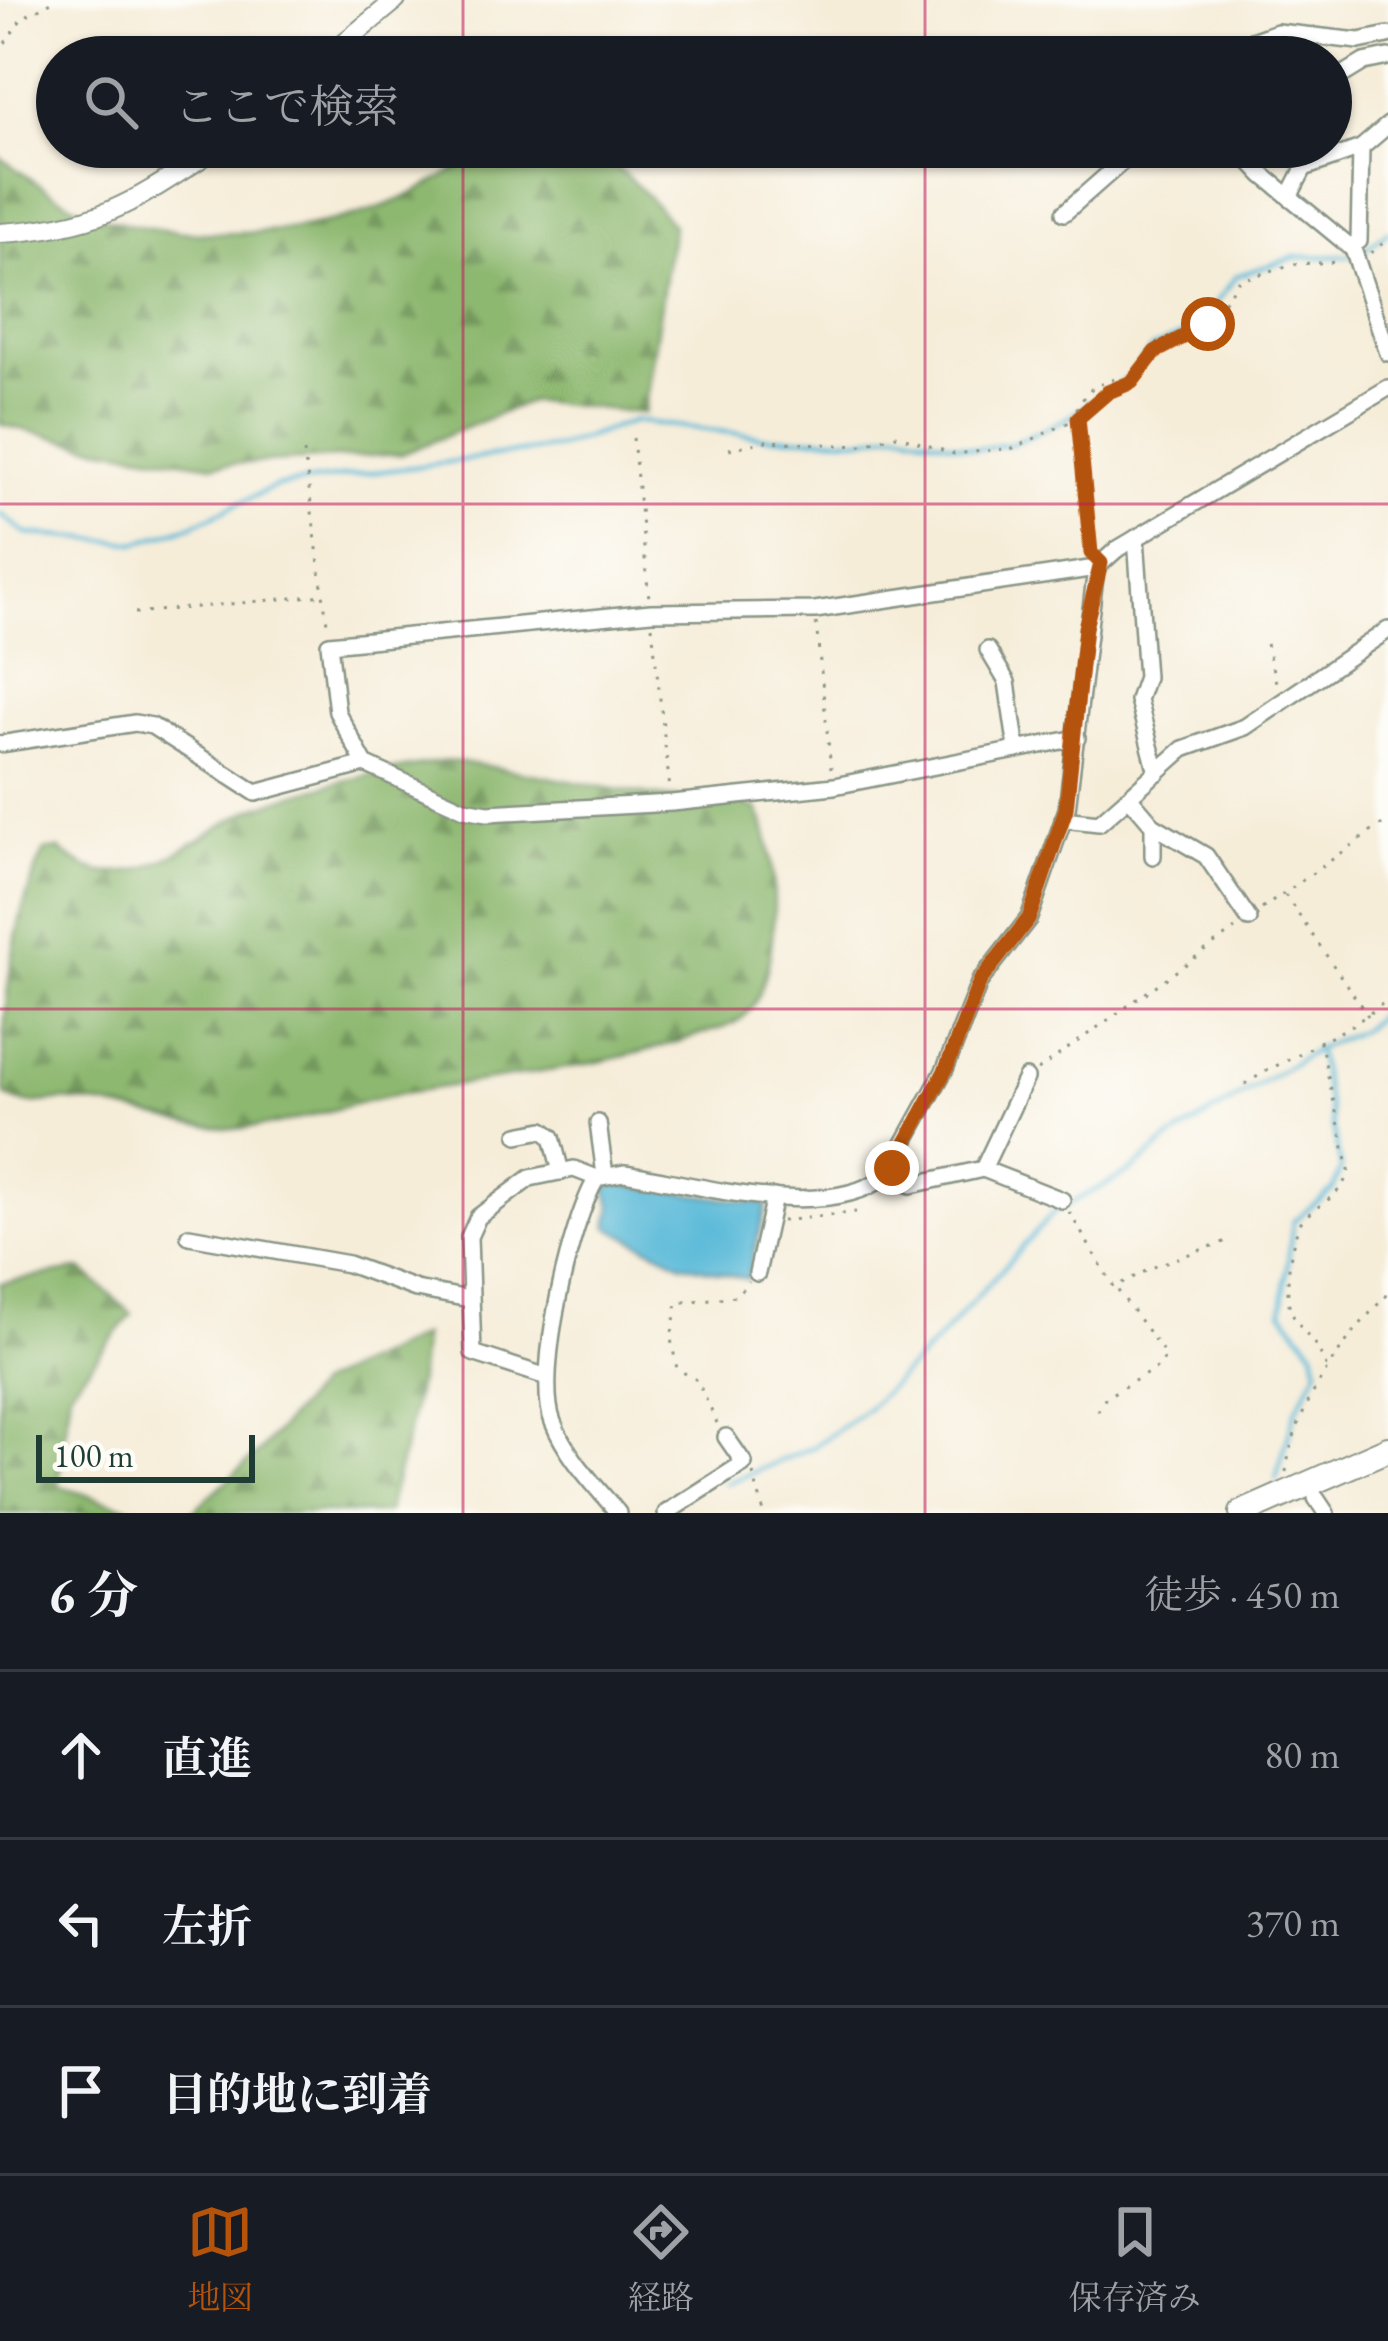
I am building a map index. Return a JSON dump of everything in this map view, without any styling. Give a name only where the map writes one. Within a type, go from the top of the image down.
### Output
[{"type":"highway","points":[[1304,1504],[1388,1449]]},
{"type":"highway","points":[[1242,1513],[1304,1504],[1388,1467]]},
{"type":"main road","points":[[352,36],[396,0]]},
{"type":"main road","points":[[0,233],[34,231],[122,210],[186,168]]},
{"type":"street","points":[[1266,36],[1277,32],[1313,36]]},
{"type":"street","points":[[1352,40],[1388,35]]},
{"type":"street","points":[[1352,69],[1388,57]]},
{"type":"street","points":[[1352,151],[1388,125]]},
{"type":"street","points":[[1353,252],[1359,241],[1360,148]]},
{"type":"street","points":[[1064,213],[1115,168]]},
{"type":"street","points":[[1259,168],[1353,252],[1388,353]]},
{"type":"street","points":[[1289,197],[1304,168]]},
{"type":"street","points":[[1077,738],[834,786],[672,803],[488,813],[464,809],[365,764],[337,712],[329,644],[651,612],[815,610],[1099,566],[1136,538],[1388,388]]},
{"type":"street","points":[[1136,538],[1146,677],[1138,700],[1157,773]]},
{"type":"street","points":[[547,1377],[473,1353],[469,1237],[478,1217],[512,1187],[574,1169],[798,1200],[856,1191],[886,1177],[946,1069],[980,981],[1029,918],[1063,819],[1099,566]]},
{"type":"street","points":[[1063,819],[1099,823],[1183,749],[1245,727],[1388,630]]},
{"type":"street","points":[[988,650],[1007,682],[1018,750]]},
{"type":"street","points":[[0,744],[112,726],[152,726],[256,794],[365,764]]},
{"type":"street","points":[[1129,797],[1153,825],[1206,856],[1249,919]]},
{"type":"street","points":[[1153,825],[1153,856]]},
{"type":"street","points":[[983,1169],[1027,1078]]},
{"type":"street","points":[[598,1123],[601,1176],[565,1282],[547,1377],[547,1405],[568,1452],[618,1513]]},
{"type":"street","points":[[518,1135],[543,1130],[552,1137],[561,1172]]},
{"type":"street","points":[[886,1177],[911,1185],[983,1169],[1062,1201]]},
{"type":"street","points":[[757,1272],[774,1197]]},
{"type":"street","points":[[189,1236],[347,1264],[416,1289],[469,1299]]},
{"type":"street","points":[[666,1513],[744,1463],[726,1437]]},
{"type":"path","points":[[5,43],[22,18],[55,0]]},
{"type":"path","points":[[729,449],[766,441],[858,446],[896,435],[954,454],[1000,451],[1078,418],[1108,392],[1132,382],[1155,352],[1208,324],[1238,281],[1293,264],[1353,252],[1372,253],[1388,238]]},
{"type":"path","points":[[1099,566],[1091,553],[1077,406],[1093,388],[1117,378]]},
{"type":"path","points":[[633,438],[672,803]]},
{"type":"path","points":[[304,452],[329,644]]},
{"type":"path","points":[[135,613],[324,595]]},
{"type":"path","points":[[815,610],[834,786]]},
{"type":"path","points":[[1266,644],[1282,705]]},
{"type":"path","points":[[1027,1078],[1388,820]]},
{"type":"path","points":[[1284,894],[1368,1016]]},
{"type":"path","points":[[1245,1084],[1368,1016],[1388,999]]},
{"type":"path","points":[[1320,1040],[1349,1170],[1333,1197],[1303,1218],[1288,1299],[1295,1316],[1323,1349],[1328,1372]]},
{"type":"path","points":[[1062,1201],[1114,1287],[1165,1354],[1162,1365],[1106,1397],[1098,1411]]},
{"type":"path","points":[[768,1223],[856,1212]]},
{"type":"path","points":[[1114,1287],[1160,1264],[1227,1241]]},
{"type":"path","points":[[726,1437],[697,1380],[677,1369],[671,1339],[677,1303],[736,1296],[757,1272]]},
{"type":"path","points":[[1304,1504],[1286,1468],[1313,1392],[1349,1335],[1388,1294]]},
{"type":"path","points":[[744,1463],[752,1468],[764,1513]]},
{"type":"green space","points":[[0,157],[81,209],[111,220],[180,232],[290,229],[360,214],[406,197],[458,168],[616,168],[632,181],[673,225],[644,413],[530,401],[402,454],[214,465],[86,445],[0,424]]},
{"type":"green space","points":[[447,761],[757,809],[770,855],[774,917],[765,977],[743,1017],[719,1029],[617,1058],[388,1096],[245,1128],[202,1126],[96,1104],[30,1103],[5,1095],[10,970],[24,907],[45,851],[58,849],[100,872],[135,871],[258,807],[351,779]]},
{"type":"green space","points":[[81,1269],[132,1314],[70,1390],[58,1486],[146,1513],[0,1513],[0,1283]]},
{"type":"green space","points":[[422,1336],[414,1403],[387,1513],[191,1513],[260,1451],[319,1384]]},
{"type":"water","points":[[611,1183],[767,1204],[747,1279],[680,1263],[608,1227],[612,1207],[606,1190]]},
{"type":"waterway","points":[[1361,253],[1388,232]]},
{"type":"waterway","points":[[0,514],[27,534],[136,543],[188,527],[276,486],[558,447],[634,421],[766,437],[863,439],[899,431],[976,449],[1012,444],[1066,419],[1128,378],[1152,348],[1198,328],[1236,276],[1295,257],[1350,256]]},
{"type":"waterway","points":[[725,1484],[813,1447],[867,1409],[937,1341],[1054,1212],[1133,1170],[1167,1141],[1317,1049],[1362,1030],[1388,1007]]},
{"type":"waterway","points":[[1276,1479],[1295,1412],[1318,1369],[1314,1350],[1282,1311],[1293,1221],[1333,1190],[1341,1168],[1317,1049]]},
{"type":"route","points":[[892,1168],[946,1069],[980,981],[1029,918],[1066,809],[1085,628],[1096,568],[1101,563],[1091,553],[1078,418],[1108,392],[1132,382],[1155,352],[1208,324]]}]
